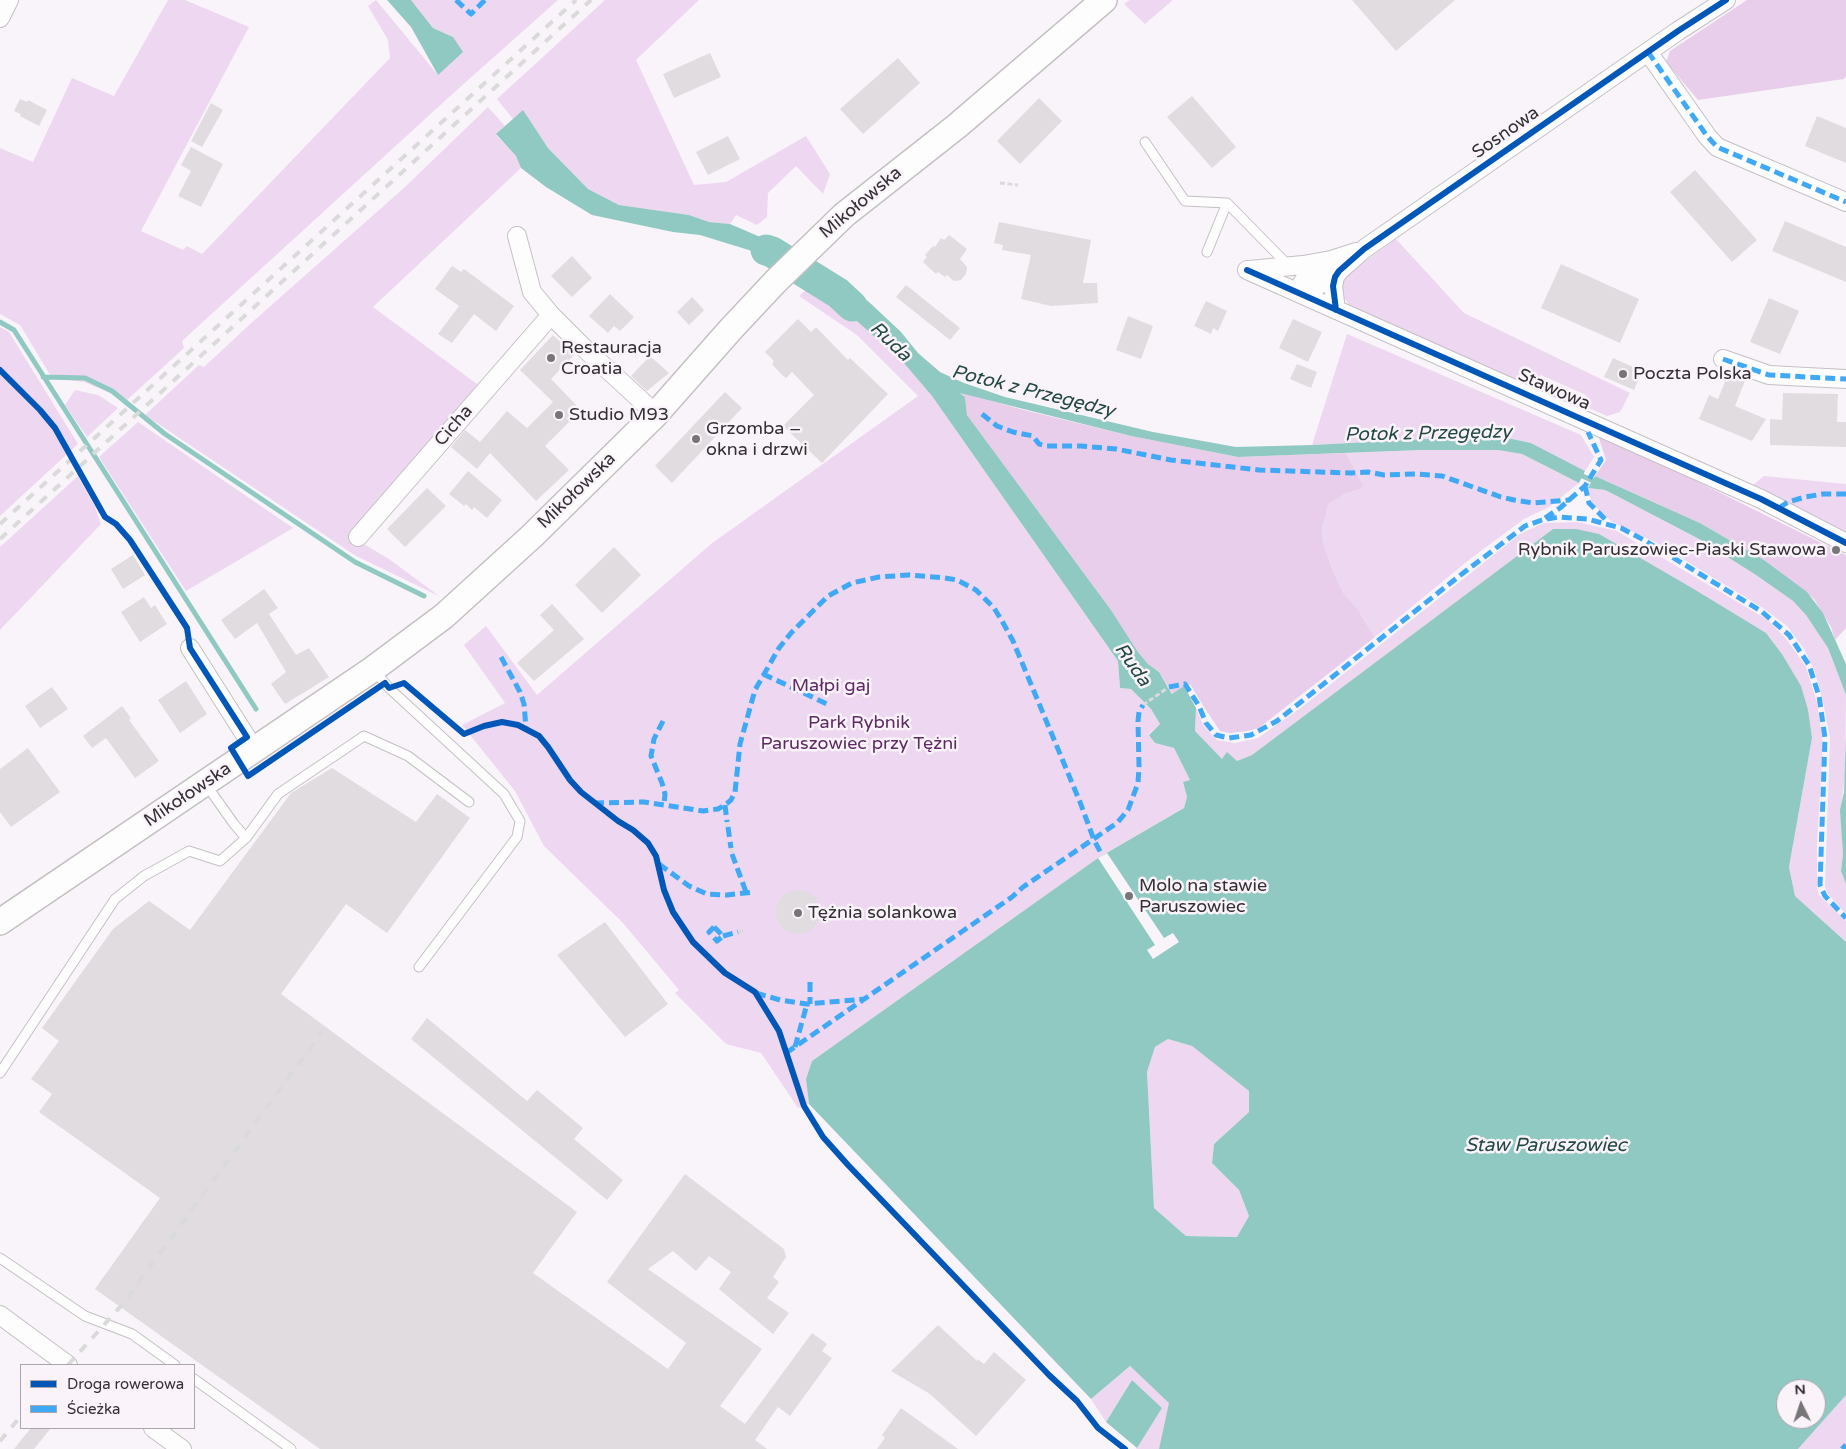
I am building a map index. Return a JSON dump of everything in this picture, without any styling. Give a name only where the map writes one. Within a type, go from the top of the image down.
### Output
[{"type":"main road","name":"Mikołowska","points":[[0,922],[373,669],[409,644],[461,602],[656,414],[776,281],[851,209],[956,126],[1104,0]]},
{"type":"street","points":[[0,18],[9,0]]},
{"type":"street","name":"Sosnowa","points":[[1301,294],[1335,265],[1364,249],[1726,0]]},
{"type":"street","points":[[1648,52],[1706,136],[1717,147],[1846,202]]},
{"type":"street","points":[[517,236],[532,292],[551,315],[583,347],[656,414]]},
{"type":"street","points":[[1289,266],[1335,265],[1333,286],[1336,310]]},
{"type":"street","name":"Stawowa","points":[[1289,266],[1247,270],[1761,500],[1846,542]]},
{"type":"street","name":"Cicha","points":[[358,538],[551,315]]},
{"type":"street","points":[[1723,359],[1769,375],[1846,379]]},
{"type":"street","points":[[190,648],[254,749]]},
{"type":"street","points":[[0,1315],[67,1364]]},
{"type":"street","points":[[154,1429],[182,1449]]},
{"type":"lane","points":[[1145,142],[1185,201],[1227,204],[1289,266]]},
{"type":"lane","points":[[1206,252],[1227,204]]},
{"type":"lane","points":[[373,669],[389,688],[504,794],[520,821],[517,837],[418,967]]},
{"type":"lane","points":[[0,1073],[115,899],[144,876],[189,851],[220,862],[246,838],[278,794],[364,736],[408,756],[469,802]]},
{"type":"lane","points":[[205,783],[246,838]]},
{"type":"lane","points":[[0,1258],[85,1316],[132,1334],[174,1364]]},
{"type":"lane","points":[[195,1380],[290,1449]]},
{"type":"path","points":[[1000,183],[1018,185]]},
{"type":"path","points":[[1143,705],[1169,687]]},
{"type":"path","points":[[731,848],[732,854]]},
{"type":"path","points":[[738,932],[743,931]]},
{"type":"green space","points":[[168,0],[185,0],[249,27],[141,231],[183,250],[187,246],[202,254],[390,58],[388,40],[368,6],[376,0],[438,75],[453,37],[433,28],[411,0],[558,0],[182,341],[184,348],[127,400],[84,382],[52,378],[20,325],[0,314],[0,148],[33,162],[72,78],[114,96]]},
{"type":"green space","points":[[605,0],[699,0],[636,60],[694,185],[726,182],[806,136],[830,174],[823,194],[796,166],[768,193],[767,217],[757,225],[736,215],[730,224],[709,222],[689,215],[619,205],[588,189],[548,148],[523,111],[513,119],[497,99]]},
{"type":"green space","points":[[1130,0],[1173,0],[1145,24],[1124,4]]},
{"type":"green space","points":[[488,107],[505,126],[496,135],[516,156],[521,168],[373,307],[481,387],[362,543],[389,559],[439,596],[356,556],[145,415],[199,365],[204,367],[405,187]]},
{"type":"green space","points":[[1396,239],[1464,313],[1630,393],[1620,412],[1607,416],[1582,405],[1586,395],[1541,375],[1529,386],[1349,305],[1343,296],[1342,283],[1346,275]]},
{"type":"green space","name":"Park Rybnik Paruszowiec przy Tężni","points":[[814,283],[903,362],[932,396],[1118,661],[1120,688],[1131,689],[1151,709],[1160,724],[1149,734],[1155,743],[1174,748],[1190,780],[1183,782],[1187,797],[1184,808],[1098,858],[812,1061],[806,1079],[809,1104],[798,1108],[761,1053],[726,1044],[675,993],[679,990],[623,923],[544,846],[515,791],[462,725],[505,703],[464,645],[486,626],[537,695],[711,544],[918,396],[857,335],[799,296]]},
{"type":"green space","points":[[0,327],[9,332],[78,444],[0,516]]},
{"type":"green space","points":[[1347,334],[1581,435],[1594,457],[1585,471],[1531,443],[1484,436],[1312,445]]},
{"type":"green space","points":[[75,390],[98,395],[118,408],[87,437],[65,405]]},
{"type":"green space","points":[[138,422],[293,528],[186,591],[99,457]]},
{"type":"green space","points":[[1421,450],[1498,450],[1522,454],[1579,483],[1549,507],[1524,519],[1470,559],[1375,637],[1362,616],[1344,594],[1333,571],[1323,543],[1322,528],[1325,512],[1328,503],[1364,487],[1346,453]]},
{"type":"green space","points":[[78,476],[95,507],[101,524],[0,630],[0,547]]},
{"type":"green space","points":[[1764,476],[1846,484],[1846,533],[1753,485]]},
{"type":"green space","points":[[1588,488],[1605,490],[1613,494],[1699,539],[1756,575],[1793,601],[1806,615],[1828,648],[1846,695],[1845,774],[1841,809],[1843,854],[1841,871],[1846,884],[1846,914],[1828,894],[1825,887],[1830,738],[1815,672],[1804,649],[1787,626],[1763,608],[1655,542],[1612,522],[1593,504]]},
{"type":"green space","points":[[1577,522],[1617,531],[1768,620],[1787,640],[1806,667],[1817,703],[1822,736],[1817,887],[1819,895],[1846,921],[1846,942],[1795,896],[1789,867],[1812,738],[1801,687],[1782,654],[1766,633],[1553,529],[1252,755],[1237,761],[1222,760],[1195,731],[1196,708],[1203,725],[1217,740],[1235,743],[1258,738],[1302,707],[1520,534],[1544,523]]},
{"type":"green space","points":[[1168,1039],[1192,1046],[1249,1091],[1249,1112],[1214,1144],[1212,1163],[1239,1190],[1249,1216],[1237,1237],[1186,1236],[1154,1208],[1147,1072],[1155,1047]]},
{"type":"green space","points":[[1130,1366],[1170,1403],[1159,1449],[1136,1449],[1162,1408],[1132,1380],[1106,1422],[1091,1399]]},
{"type":"green space","points":[[1846,1395],[1846,1449],[1798,1449],[1816,1429],[1826,1429],[1826,1418]]},
{"type":"shaded area","points":[[1747,0],[1846,0],[1846,76],[1844,79],[1698,100],[1666,62],[1670,51]]},
{"type":"shaded area","points":[[960,392],[1131,436],[1238,457],[1346,453],[1364,487],[1343,495],[1328,504],[1322,528],[1323,543],[1344,594],[1358,610],[1375,637],[1259,728],[1230,733],[1220,731],[1190,684],[1173,694],[1159,672],[1148,664],[1138,652],[1111,610],[967,415],[965,397]]},
{"type":"shaded area","points":[[1597,432],[1846,555],[1846,628],[1835,640],[1831,627],[1814,599],[1764,560],[1700,523],[1595,476],[1606,460]]},
{"type":"water","points":[[387,0],[411,0],[433,28],[453,37],[463,52],[438,75],[411,27]]},
{"type":"water","points":[[523,110],[548,148],[588,189],[619,205],[689,215],[709,222],[730,224],[793,251],[778,266],[752,251],[700,235],[673,232],[592,215],[546,187],[521,168],[516,156],[496,134]]},
{"type":"water","name":"Staw Paruszowiec","points":[[828,271],[869,302],[901,332],[918,353],[940,372],[964,383],[1005,397],[1153,432],[1236,447],[1484,436],[1512,439],[1531,443],[1585,471],[1579,483],[1522,454],[1498,450],[1421,450],[1238,457],[1131,436],[960,393],[965,397],[967,415],[1111,610],[1138,652],[1148,664],[1159,672],[1172,694],[1184,686],[1196,708],[1195,731],[1222,759],[1227,752],[1237,761],[1252,755],[1553,529],[1576,529],[1599,534],[1766,633],[1782,654],[1801,686],[1808,710],[1812,738],[1789,867],[1795,896],[1846,942],[1846,1395],[1826,1418],[1826,1379],[1776,1379],[1776,1429],[1816,1429],[1798,1449],[1159,1449],[1169,1403],[1130,1366],[1091,1399],[809,1104],[806,1079],[812,1061],[1098,858],[1184,808],[1187,797],[1183,782],[1190,780],[1174,748],[1155,743],[1149,735],[1160,724],[1151,709],[1131,689],[1120,688],[1118,661],[932,396],[903,362],[814,283]],"holes":[[[1168,1039],[1192,1046],[1249,1091],[1249,1112],[1214,1144],[1212,1163],[1239,1190],[1249,1216],[1237,1237],[1186,1236],[1154,1208],[1147,1072],[1155,1047]]]},
{"type":"water","points":[[1595,476],[1700,523],[1764,560],[1807,592],[1823,613],[1846,664],[1846,695],[1828,648],[1806,615],[1793,601],[1699,539],[1605,490],[1588,488]]},
{"type":"water","points":[[1846,736],[1846,884],[1841,871],[1843,854],[1840,810],[1844,792]]},
{"type":"water","points":[[1132,1380],[1162,1408],[1137,1448],[1106,1422]]},
{"type":"pier","name":"Molo na stawie Paruszowiec","points":[[1107,853],[1164,938],[1173,933],[1179,942],[1153,959],[1147,950],[1155,945],[1098,858]]},
{"type":"building","points":[[1352,0],[1455,0],[1396,51]]},
{"type":"building","points":[[710,53],[721,77],[674,98],[663,74]]},
{"type":"building","points":[[898,58],[920,83],[863,134],[840,109]]},
{"type":"building","points":[[1192,96],[1236,147],[1212,168],[1167,117]]},
{"type":"building","points":[[1039,98],[1062,121],[1020,164],[997,141]]},
{"type":"building","points":[[20,99],[27,102],[28,100],[47,110],[39,126],[14,111]]},
{"type":"building","points":[[211,103],[223,110],[202,147],[191,141]]},
{"type":"building","points":[[1817,116],[1846,128],[1846,163],[1805,146]]},
{"type":"building","points":[[728,136],[740,159],[708,175],[696,152]]},
{"type":"building","points":[[191,147],[223,164],[201,207],[178,196],[191,171],[181,165]]},
{"type":"building","points":[[1695,170],[1757,240],[1732,262],[1670,192]]},
{"type":"building","points":[[1785,221],[1846,247],[1846,282],[1772,251]]},
{"type":"building","points":[[999,222],[1091,240],[1083,283],[1097,283],[1098,303],[1051,306],[1021,299],[1031,255],[1002,250],[1003,245],[994,243]]},
{"type":"building","points":[[949,235],[967,249],[960,259],[967,267],[966,274],[961,280],[954,281],[947,275],[945,277],[938,272],[936,274],[923,262],[927,257],[925,255],[933,246],[935,247],[941,238],[944,240]]},
{"type":"building","points":[[572,256],[592,278],[572,297],[551,276]]},
{"type":"building","points":[[1561,264],[1639,299],[1620,343],[1541,308]]},
{"type":"building","points":[[452,266],[461,272],[464,269],[514,306],[496,331],[474,314],[452,343],[438,334],[459,306],[435,289]]},
{"type":"building","points":[[906,285],[960,328],[950,340],[896,297]]},
{"type":"building","points":[[610,294],[634,317],[620,331],[614,326],[608,333],[589,316]]},
{"type":"building","points":[[692,297],[704,310],[689,325],[677,312]]},
{"type":"building","points":[[1769,298],[1799,311],[1780,354],[1750,342]]},
{"type":"building","points":[[1206,301],[1227,311],[1218,331],[1213,328],[1211,334],[1194,326]]},
{"type":"building","points":[[1128,316],[1153,326],[1141,359],[1116,350]]},
{"type":"building","points":[[798,319],[811,332],[816,327],[848,360],[850,358],[888,394],[822,463],[783,426],[814,395],[792,372],[786,378],[782,375],[772,364],[774,361],[765,352]]},
{"type":"building","points":[[1293,319],[1322,332],[1308,362],[1279,348]]},
{"type":"building","points":[[553,335],[574,355],[551,379],[581,410],[545,446],[569,470],[536,501],[490,453],[477,469],[451,447],[465,430],[480,442],[507,411],[527,428],[553,402],[520,370]]},
{"type":"building","points":[[650,356],[669,373],[647,391],[631,376]]},
{"type":"building","name":"Poczta Polska","points":[[1613,358],[1642,371],[1634,390],[1604,377]]},
{"type":"building","points":[[1297,364],[1317,372],[1311,388],[1290,379]]},
{"type":"building","points":[[1729,372],[1746,378],[1735,406],[1766,419],[1752,441],[1699,419],[1709,395],[1718,399]]},
{"type":"building","points":[[725,392],[742,408],[672,483],[655,466]]},
{"type":"building","points":[[1783,393],[1838,394],[1837,422],[1846,422],[1846,447],[1770,445],[1770,419],[1782,420]]},
{"type":"building","points":[[468,471],[502,500],[487,518],[474,507],[472,510],[466,504],[464,506],[449,494]]},
{"type":"building","points":[[427,488],[446,506],[405,547],[387,529]]},
{"type":"building","points":[[614,547],[641,575],[602,613],[575,585]]},
{"type":"building","points":[[133,555],[145,575],[123,589],[111,569]]},
{"type":"building","points":[[264,589],[278,608],[269,614],[296,655],[309,648],[329,677],[285,704],[271,684],[286,672],[257,623],[235,639],[221,620]]},
{"type":"building","points":[[144,597],[151,608],[155,605],[167,624],[140,642],[121,612]]},
{"type":"building","points":[[552,604],[584,639],[534,681],[517,663],[554,630],[540,615]]},
{"type":"building","points":[[186,681],[207,714],[180,733],[158,700]]},
{"type":"building","points":[[52,687],[68,709],[40,728],[25,706]]},
{"type":"building","points":[[122,706],[131,718],[129,720],[159,761],[135,778],[106,738],[92,748],[83,736]]},
{"type":"building","points":[[28,748],[60,792],[11,827],[0,812],[0,769]]},
{"type":"building","points":[[332,768],[416,822],[437,794],[470,818],[387,933],[346,904],[281,994],[577,1212],[533,1273],[668,1369],[686,1343],[607,1282],[685,1174],[784,1249],[786,1257],[773,1277],[779,1282],[767,1298],[789,1313],[773,1334],[719,1289],[731,1272],[709,1256],[696,1271],[673,1251],[648,1269],[762,1349],[720,1406],[745,1424],[812,1333],[827,1344],[822,1351],[832,1358],[790,1416],[778,1407],[755,1440],[767,1449],[320,1449],[95,1289],[160,1198],[39,1112],[52,1094],[31,1079],[59,1041],[42,1028],[113,929],[149,901],[190,930],[291,793]]},
{"type":"building","name":"Tężnia solankowa","points":[[798,890],[810,894],[816,900],[820,912],[816,924],[810,930],[798,934],[786,930],[780,924],[776,912],[780,900],[786,894]]},
{"type":"building","points":[[605,922],[668,1004],[625,1037],[557,955]]},
{"type":"building","points":[[427,1018],[527,1101],[537,1090],[583,1128],[574,1139],[623,1180],[607,1200],[411,1039]]},
{"type":"building","points":[[938,1325],[977,1361],[977,1359],[984,1364],[994,1352],[1026,1380],[976,1436],[930,1394],[891,1371]]},
{"type":"building","points":[[901,1408],[958,1449],[877,1449],[885,1438],[882,1435]]},
{"type":"building","points":[[30,1429],[50,1429],[34,1449],[14,1449]]},
{"type":"waterway","name":"Ruda","points":[[766,250],[838,293],[852,306]]},
{"type":"waterway","points":[[0,322],[14,330],[256,709]]},
{"type":"waterway","points":[[43,377],[85,378],[112,391],[165,434],[355,562],[424,596]]},
{"type":"waterway","name":"Potok z Przegędzy","points":[[1578,474],[1598,483]]},
{"type":"railway","points":[[0,524],[576,0]]},
{"type":"railway","points":[[0,539],[591,0]]},
{"type":"railway","points":[[69,1364],[121,1306],[322,1032]]},
{"type":"railway","points":[[0,1441],[20,1417]]},
{"type":"marked path","points":[[456,0],[471,14],[485,0]]},
{"type":"marked path","points":[[1648,52],[1707,136],[1717,147],[1846,202]]},
{"type":"marked path","points":[[1723,359],[1769,375],[1846,379]]},
{"type":"marked path","points":[[982,414],[997,426],[1033,436],[1039,444],[1047,446],[1116,449],[1171,460],[1259,470],[1368,472],[1384,475],[1416,474],[1442,476],[1514,500],[1533,503],[1570,500]]},
{"type":"marked path","points":[[1545,518],[1560,508],[1585,486],[1601,460],[1588,432]]},
{"type":"marked path","points":[[1585,486],[1589,503],[1608,522]]},
{"type":"marked path","points":[[1779,508],[1788,502],[1805,497],[1823,494],[1846,494]]},
{"type":"marked path","points":[[1169,687],[1185,684],[1199,706],[1206,723],[1216,735],[1229,738],[1251,735],[1277,721],[1525,526],[1559,517],[1587,519],[1621,528],[1761,611],[1789,635],[1809,665],[1819,696],[1825,738],[1820,885],[1825,896],[1846,918]]},
{"type":"marked path","points":[[594,803],[644,802],[703,811],[718,809],[725,805],[731,800],[735,792],[740,744],[755,690],[779,648],[791,633],[828,596],[852,583],[879,577],[909,575],[945,578],[957,580],[976,590],[994,608],[1002,621],[1013,641],[1094,840],[1102,855]]},
{"type":"marked path","points":[[501,657],[520,692],[524,704],[526,728]]},
{"type":"marked path","points":[[763,674],[827,704]]},
{"type":"marked path","points":[[786,1053],[1117,823],[1128,810],[1138,783],[1138,721],[1139,712],[1143,705]]},
{"type":"marked path","points":[[663,721],[654,739],[651,756],[665,794],[664,804]]},
{"type":"marked path","points":[[725,805],[727,822]]},
{"type":"marked path","points":[[728,827],[731,848]]},
{"type":"marked path","points":[[732,854],[746,892]]},
{"type":"marked path","points":[[659,864],[689,886],[707,894],[727,895],[754,892]]},
{"type":"marked path","points":[[714,927],[723,936],[717,941],[709,932],[714,927]]},
{"type":"marked path","points":[[723,936],[738,932]]},
{"type":"marked path","points":[[810,982],[810,1004]]},
{"type":"marked path","points":[[756,993],[780,1000],[807,1004],[865,999]]},
{"type":"marked path","points":[[795,1047],[807,1004]]},
{"type":"marked path","points":[[1842,1449],[1846,1445]]},
{"type":"cycle path","points":[[1336,310],[1333,286],[1335,277],[1339,271],[1364,249],[1678,31],[1726,0]]},
{"type":"cycle path","points":[[1247,270],[1761,499],[1846,543]]},
{"type":"cycle path","points":[[0,370],[40,410],[55,428],[105,517],[116,524],[130,540],[187,628],[190,648],[247,737],[231,748],[248,776],[385,683],[389,688],[404,683],[464,734],[484,726],[502,722],[518,725],[539,736],[570,780],[581,792],[648,843],[656,856],[664,890],[673,912],[693,942],[725,973],[755,992],[779,1031],[804,1106],[823,1137],[1049,1375],[1077,1401],[1098,1428],[1125,1449]]},
{"type":"place","name":"Restauracja Croatia","points":[[551,358]]},
{"type":"place","name":"Poczta Polska","points":[[1623,374]]},
{"type":"place","name":"Studio M93","points":[[559,415]]},
{"type":"place","name":"Grzomba – okna i drzwi","points":[[696,439]]},
{"type":"place","name":"Rybnik Paruszowiec-Piaski Stawowa","points":[[1836,550]]},
{"type":"place","name":"Molo na stawie Paruszowiec","points":[[1129,896]]},
{"type":"place","name":"Tężnia solankowa","points":[[798,913]]},
{"type":"park label","name":"Małpi gaj","points":[[831,686]]}]
